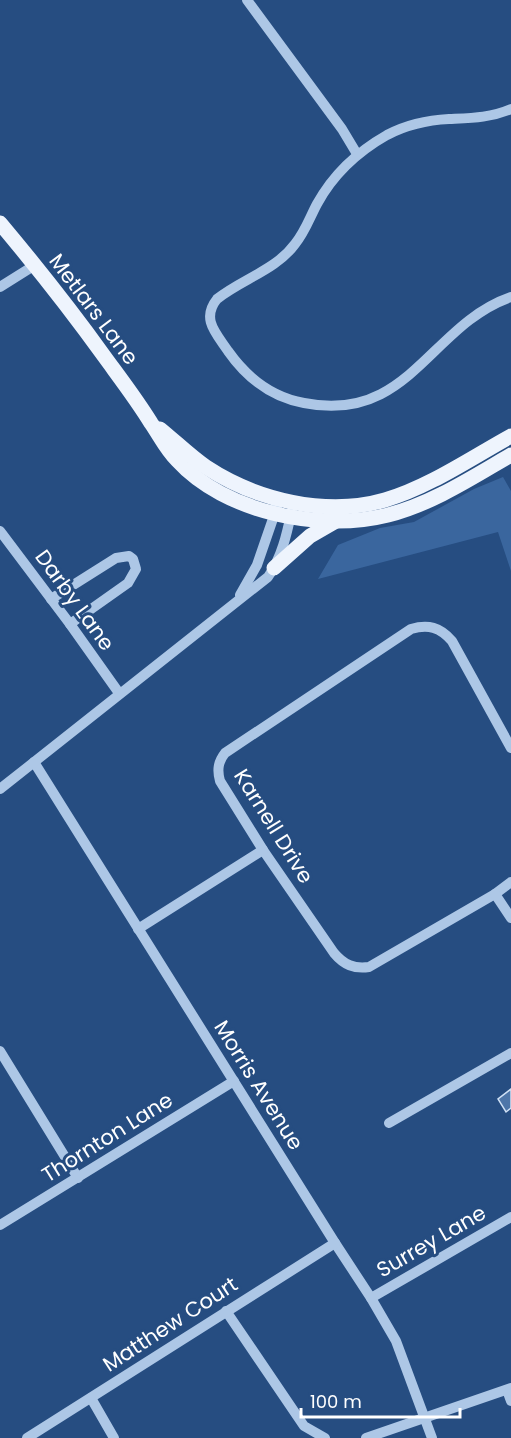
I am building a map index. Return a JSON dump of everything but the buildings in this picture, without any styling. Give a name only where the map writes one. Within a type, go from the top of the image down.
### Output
[{"type":"main road","name":"Metlars Lane","points":[[0,223],[35,265],[151,422],[206,467],[284,508],[338,521],[363,520],[388,515],[412,507],[511,455]]},
{"type":"main road","name":"Metlars Lane","points":[[284,508],[348,506],[386,500],[426,482],[511,436]]},
{"type":"main road","points":[[274,568],[309,536],[338,521]]},
{"type":"street","points":[[247,0],[342,129],[357,154]]},
{"type":"street","points":[[511,109],[498,115],[447,119],[408,126],[357,154],[328,184],[301,235],[285,256],[226,292],[211,306],[210,317],[211,325],[235,362],[262,387],[292,401],[333,406],[368,400],[385,393],[402,382],[471,319],[490,306],[511,297]]},
{"type":"street","points":[[0,287],[35,265]]},
{"type":"street","points":[[0,789],[118,693],[259,584],[274,568],[286,536],[284,508]]},
{"type":"street","points":[[237,600],[245,589],[284,508]]},
{"type":"street","name":"Darby Lane","points":[[0,531],[70,624],[118,693]]},
{"type":"street","points":[[51,599],[116,558],[129,556],[134,559],[136,569],[128,583],[70,624]]},
{"type":"street","name":"Karnell Drive","points":[[511,748],[452,641],[446,634],[434,627],[423,625],[411,629],[225,753],[221,757],[218,772],[220,781],[263,850],[334,953],[350,967],[369,966],[495,894],[511,882]]},
{"type":"street","name":"Morris Avenue","points":[[34,762],[371,1298],[396,1341],[432,1438]]},
{"type":"street","points":[[138,929],[263,850]]},
{"type":"street","points":[[495,894],[511,918]]},
{"type":"street","points":[[0,1051],[78,1178]]},
{"type":"street","points":[[389,1123],[511,1053]]},
{"type":"street","name":"Thornton Lane","points":[[0,1225],[234,1082]]},
{"type":"street","name":"Surrey Lane","points":[[371,1298],[511,1217]]},
{"type":"street","name":"Matthew Court","points":[[27,1438],[335,1243]]},
{"type":"street","points":[[226,1311],[304,1426],[325,1438]]},
{"type":"street","points":[[366,1438],[509,1389],[511,1401]]},
{"type":"street","points":[[91,1398],[114,1438]]},
{"type":"shaded area","points":[[503,477],[511,491],[511,571],[498,532],[318,579],[338,545],[380,528],[414,522],[474,489]]}]
